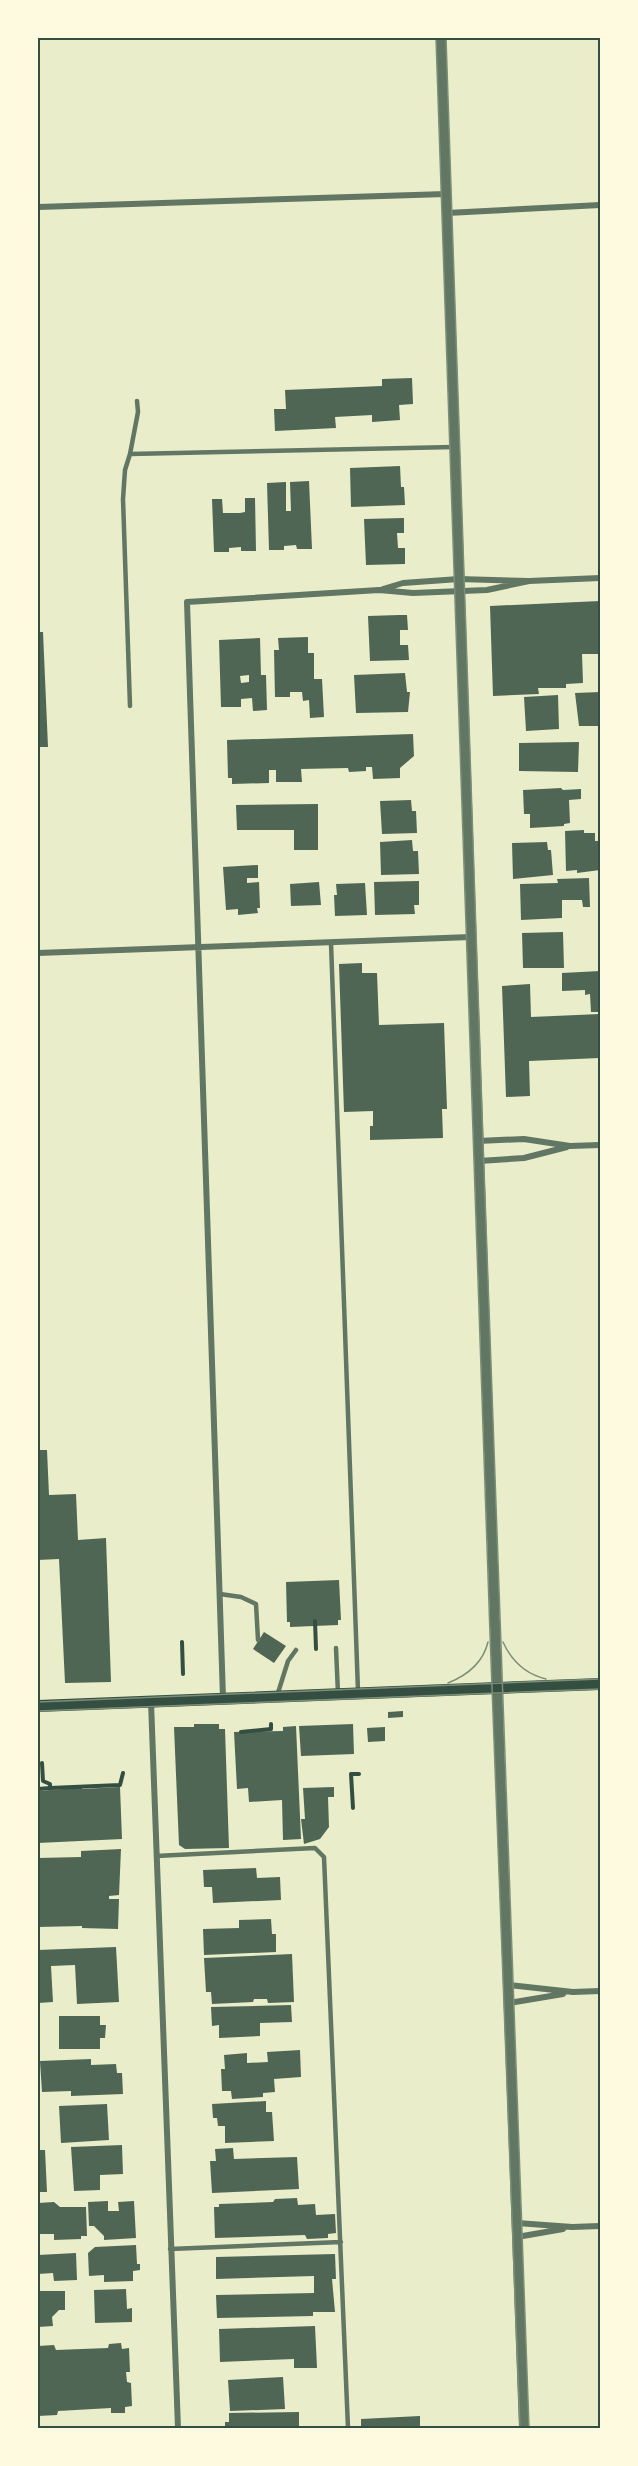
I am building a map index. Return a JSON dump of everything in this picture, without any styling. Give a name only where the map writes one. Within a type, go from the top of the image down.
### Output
[{"type":"main road","points":[[38,1706],[600,1684]]},
{"type":"street","points":[[441,38],[524,2428]]},
{"type":"street","points":[[38,207],[446,194]]},
{"type":"street","points":[[447,213],[600,205]]},
{"type":"street","points":[[379,590],[403,583],[459,579],[529,581],[600,578]]},
{"type":"street","points":[[224,1699],[187,602],[379,590],[413,593],[487,590],[529,581]]},
{"type":"street","points":[[38,953],[471,938]]},
{"type":"street","points":[[478,1141],[524,1139],[570,1146],[600,1145]]},
{"type":"street","points":[[479,1161],[524,1158],[570,1146]]},
{"type":"street","points":[[151,1702],[178,2428]]},
{"type":"street","points":[[509,1985],[573,1992]]},
{"type":"street","points":[[509,2003],[573,1992],[600,1991]]},
{"type":"street","points":[[517,2223],[572,2227],[600,2226]]},
{"type":"street","points":[[517,2237],[572,2227]]},
{"type":"lane","points":[[130,706],[123,499],[125,470],[138,412],[137,401]]},
{"type":"lane","points":[[130,454],[454,447]]},
{"type":"lane","points":[[331,943],[358,1694]]},
{"type":"lane","points":[[220,1594],[241,1597],[256,1604],[258,1640]]},
{"type":"lane","points":[[336,1648],[338,1694]]},
{"type":"lane","points":[[277,1696],[288,1661],[296,1650]]},
{"type":"lane","points":[[280,1657],[288,1661]]},
{"type":"lane","points":[[156,1856],[315,1848],[324,1857],[348,2428]]},
{"type":"lane","points":[[170,2249],[341,2242]]},
{"type":"path","points":[[315,1621],[316,1649]]},
{"type":"path","points":[[182,1642],[183,1674]]},
{"type":"path","points":[[241,1732],[271,1729],[271,1724]]},
{"type":"path","points":[[42,1763],[43,1780],[50,1784],[50,1788]]},
{"type":"path","points":[[38,1789],[120,1785],[123,1773]]},
{"type":"path","points":[[353,1808],[351,1774],[359,1774]]},
{"type":"building","points":[[412,378],[413,404],[399,405],[400,420],[372,422],[372,415],[335,417],[336,428],[275,431],[274,409],[286,409],[285,390],[382,386],[382,379]]},
{"type":"building","points":[[400,466],[405,505],[351,507],[350,468]]},
{"type":"building","points":[[309,481],[312,549],[297,549],[296,545],[284,546],[284,550],[269,550],[267,483],[286,482],[286,511],[291,511],[290,482]]},
{"type":"building","points":[[245,498],[255,498],[256,551],[241,551],[241,547],[229,548],[229,552],[214,552],[212,499],[222,499],[223,513],[240,513],[245,512]]},
{"type":"building","points":[[404,518],[404,533],[397,533],[398,548],[405,548],[405,564],[366,565],[364,519]]},
{"type":"building","points":[[600,601],[600,654],[582,654],[583,683],[566,684],[566,688],[538,688],[539,694],[493,696],[490,606]]},
{"type":"building","points":[[407,615],[408,630],[400,630],[400,645],[408,645],[409,660],[370,661],[368,616]]},
{"type":"building","points":[[38,632],[43,632],[48,747],[38,747]]},
{"type":"building","points":[[308,637],[308,653],[314,653],[314,679],[322,679],[324,717],[310,718],[309,700],[303,701],[302,692],[290,692],[290,697],[275,697],[274,650],[279,650],[278,638]]},
{"type":"building","points":[[260,638],[261,675],[266,675],[267,710],[253,711],[252,698],[241,699],[241,707],[221,707],[219,640]],"holes":[[[249,675],[249,682],[241,683],[240,676]]]},
{"type":"building","points":[[405,673],[407,692],[410,692],[408,712],[356,713],[354,675]]},
{"type":"building","points":[[600,692],[600,726],[579,726],[575,693]]},
{"type":"building","points":[[558,695],[559,729],[526,731],[524,697]]},
{"type":"building","points":[[413,734],[414,756],[400,768],[400,778],[373,779],[372,767],[366,767],[366,771],[349,772],[348,768],[301,769],[302,782],[276,782],[276,770],[269,770],[269,783],[232,784],[232,778],[228,778],[227,740]]},
{"type":"building","points":[[579,742],[578,772],[519,771],[519,743]]},
{"type":"building","points":[[561,788],[563,790],[581,789],[581,799],[569,800],[570,823],[564,826],[530,828],[530,814],[524,814],[523,790]]},
{"type":"building","points":[[411,800],[412,811],[416,811],[417,833],[382,834],[380,801]]},
{"type":"building","points":[[318,804],[318,850],[294,850],[294,830],[237,830],[236,805]]},
{"type":"building","points":[[584,830],[584,833],[595,833],[595,841],[598,841],[600,870],[577,873],[577,870],[566,871],[565,831]]},
{"type":"building","points":[[412,840],[413,851],[418,851],[419,874],[381,875],[380,842]]},
{"type":"building","points":[[547,842],[548,850],[551,850],[553,875],[513,879],[512,843]]},
{"type":"building","points":[[258,865],[258,878],[247,878],[247,883],[259,882],[260,908],[257,908],[258,913],[238,915],[238,909],[226,910],[223,867]]},
{"type":"building","points":[[589,878],[590,907],[583,907],[582,900],[562,900],[562,918],[521,920],[520,884],[558,883],[557,879]]},
{"type":"building","points":[[419,881],[419,905],[414,905],[415,914],[375,915],[374,882]]},
{"type":"building","points":[[319,882],[321,905],[291,906],[290,884]]},
{"type":"building","points":[[365,883],[367,915],[335,916],[336,884]]},
{"type":"building","points":[[563,932],[564,968],[523,968],[522,933]]},
{"type":"building","points":[[362,963],[362,973],[377,973],[379,1025],[444,1023],[447,1109],[442,1109],[443,1138],[370,1140],[373,1111],[344,1112],[339,964]]},
{"type":"building","points":[[600,971],[600,1012],[591,1012],[590,994],[585,995],[585,990],[562,991],[562,973]]},
{"type":"building","points":[[530,984],[531,1017],[600,1014],[600,1037],[598,1037],[600,1058],[529,1061],[530,1096],[506,1097],[502,986]]},
{"type":"building","points":[[38,1450],[47,1450],[49,1495],[76,1494],[78,1540],[106,1538],[111,1682],[65,1683],[59,1559],[38,1560]]},
{"type":"building","points":[[339,1580],[341,1620],[338,1620],[338,1625],[290,1627],[290,1622],[287,1622],[286,1582]]},
{"type":"building","points":[[264,1632],[286,1646],[274,1663],[253,1649]]},
{"type":"building","points":[[403,1711],[403,1717],[388,1718],[388,1712]]},
{"type":"building","points":[[194,1724],[219,1724],[219,1729],[225,1729],[229,1848],[185,1849],[179,1845],[174,1727],[194,1727]]},
{"type":"building","points":[[353,1724],[354,1754],[301,1756],[299,1726]]},
{"type":"building","points":[[296,1726],[301,1839],[283,1840],[282,1800],[249,1802],[248,1788],[237,1789],[234,1732],[283,1731],[283,1727]]},
{"type":"building","points":[[385,1727],[385,1741],[368,1742],[367,1728]]},
{"type":"building","points":[[63,1786],[82,1786],[82,1789],[120,1787],[122,1839],[38,1843],[38,1791],[63,1789]]},
{"type":"building","points":[[334,1787],[334,1797],[328,1797],[329,1827],[320,1839],[304,1844],[301,1819],[305,1819],[303,1788]]},
{"type":"building","points":[[121,1849],[119,1895],[109,1896],[109,1899],[119,1899],[118,1929],[82,1928],[82,1926],[38,1927],[38,1858],[81,1857],[81,1851]]},
{"type":"building","points":[[256,1868],[257,1878],[280,1877],[281,1900],[213,1903],[212,1887],[204,1887],[203,1870]]},
{"type":"building","points":[[271,1919],[272,1934],[276,1934],[276,1952],[204,1955],[203,1929],[239,1928],[239,1920]]},
{"type":"building","points":[[116,1947],[119,2002],[77,2004],[75,1965],[51,1966],[53,2002],[38,2003],[38,1950]]},
{"type":"building","points":[[292,1954],[294,2002],[268,2003],[267,1999],[254,1999],[253,2002],[212,2004],[211,1992],[206,1992],[204,1958]]},
{"type":"building","points":[[291,2005],[292,2022],[260,2023],[260,2036],[219,2038],[219,2025],[212,2026],[211,2007]]},
{"type":"building","points":[[59,2016],[100,2016],[100,2025],[106,2025],[105,2038],[100,2038],[100,2049],[59,2049]]},
{"type":"building","points":[[300,2050],[301,2077],[274,2079],[275,2092],[263,2093],[263,2097],[232,2099],[231,2091],[222,2091],[221,2069],[225,2069],[224,2055],[247,2053],[247,2063],[268,2062],[267,2052]]},
{"type":"building","points":[[91,2059],[91,2065],[116,2064],[117,2073],[122,2073],[123,2094],[71,2096],[71,2091],[42,2092],[40,2061]]},
{"type":"building","points":[[266,2101],[266,2112],[272,2112],[274,2141],[225,2143],[225,2126],[218,2126],[217,2118],[213,2118],[212,2104]]},
{"type":"building","points":[[107,2104],[109,2140],[61,2143],[59,2106]]},
{"type":"building","points":[[122,2145],[123,2174],[100,2175],[100,2190],[74,2191],[71,2147]]},
{"type":"building","points":[[233,2148],[234,2159],[297,2157],[299,2189],[212,2193],[210,2161],[216,2161],[215,2149]]},
{"type":"building","points":[[38,2150],[45,2150],[47,2192],[38,2192]]},
{"type":"building","points":[[297,2198],[298,2205],[315,2204],[316,2215],[335,2214],[336,2233],[328,2234],[328,2238],[307,2239],[305,2235],[215,2238],[214,2207],[219,2207],[219,2204],[273,2202],[275,2199]]},
{"type":"building","points":[[108,2201],[108,2211],[119,2211],[118,2202],[134,2201],[136,2238],[104,2240],[104,2236],[94,2226],[89,2226],[88,2202]]},
{"type":"building","points":[[54,2202],[60,2207],[86,2207],[87,2236],[81,2236],[81,2239],[54,2240],[54,2234],[38,2234],[38,2203]]},
{"type":"building","points":[[136,2245],[137,2264],[140,2264],[140,2270],[133,2271],[133,2281],[104,2282],[104,2275],[89,2276],[88,2253],[95,2247]]},
{"type":"building","points":[[76,2253],[77,2280],[54,2281],[53,2273],[38,2274],[38,2255]]},
{"type":"building","points":[[335,2254],[336,2279],[332,2279],[335,2312],[313,2312],[313,2316],[217,2318],[216,2295],[314,2293],[314,2276],[216,2279],[216,2257]]},
{"type":"building","points":[[126,2289],[127,2309],[132,2308],[132,2322],[95,2323],[94,2290]]},
{"type":"building","points":[[38,2291],[65,2291],[65,2310],[59,2310],[52,2317],[53,2326],[38,2327]]},
{"type":"building","points":[[315,2326],[317,2368],[294,2368],[294,2359],[220,2362],[219,2329]]},
{"type":"building","points":[[121,2343],[122,2349],[129,2348],[130,2372],[126,2372],[127,2382],[131,2383],[132,2406],[125,2407],[125,2413],[111,2413],[111,2408],[58,2411],[57,2415],[38,2416],[38,2346],[54,2345],[56,2350],[108,2348],[109,2344]]},
{"type":"building","points":[[283,2377],[285,2409],[230,2411],[228,2380]]},
{"type":"building","points":[[299,2412],[299,2428],[225,2428],[225,2422],[229,2422],[229,2413]]},
{"type":"building","points":[[420,2416],[420,2428],[361,2428],[361,2419]]},
{"type":"building","points":[[476,2426],[476,2428],[453,2428],[453,2427]]},
{"type":"tram line","points":[[436,38],[490,1634],[520,2428]]},
{"type":"tram line","points":[[446,38],[529,2428]]},
{"type":"tram line","points":[[448,1683],[474,1667],[488,1642]]},
{"type":"tram line","points":[[503,1642],[520,1666],[546,1679]]},
{"type":"tram line","points":[[38,1702],[600,1679]]},
{"type":"tram line","points":[[38,1711],[600,1689]]}]
